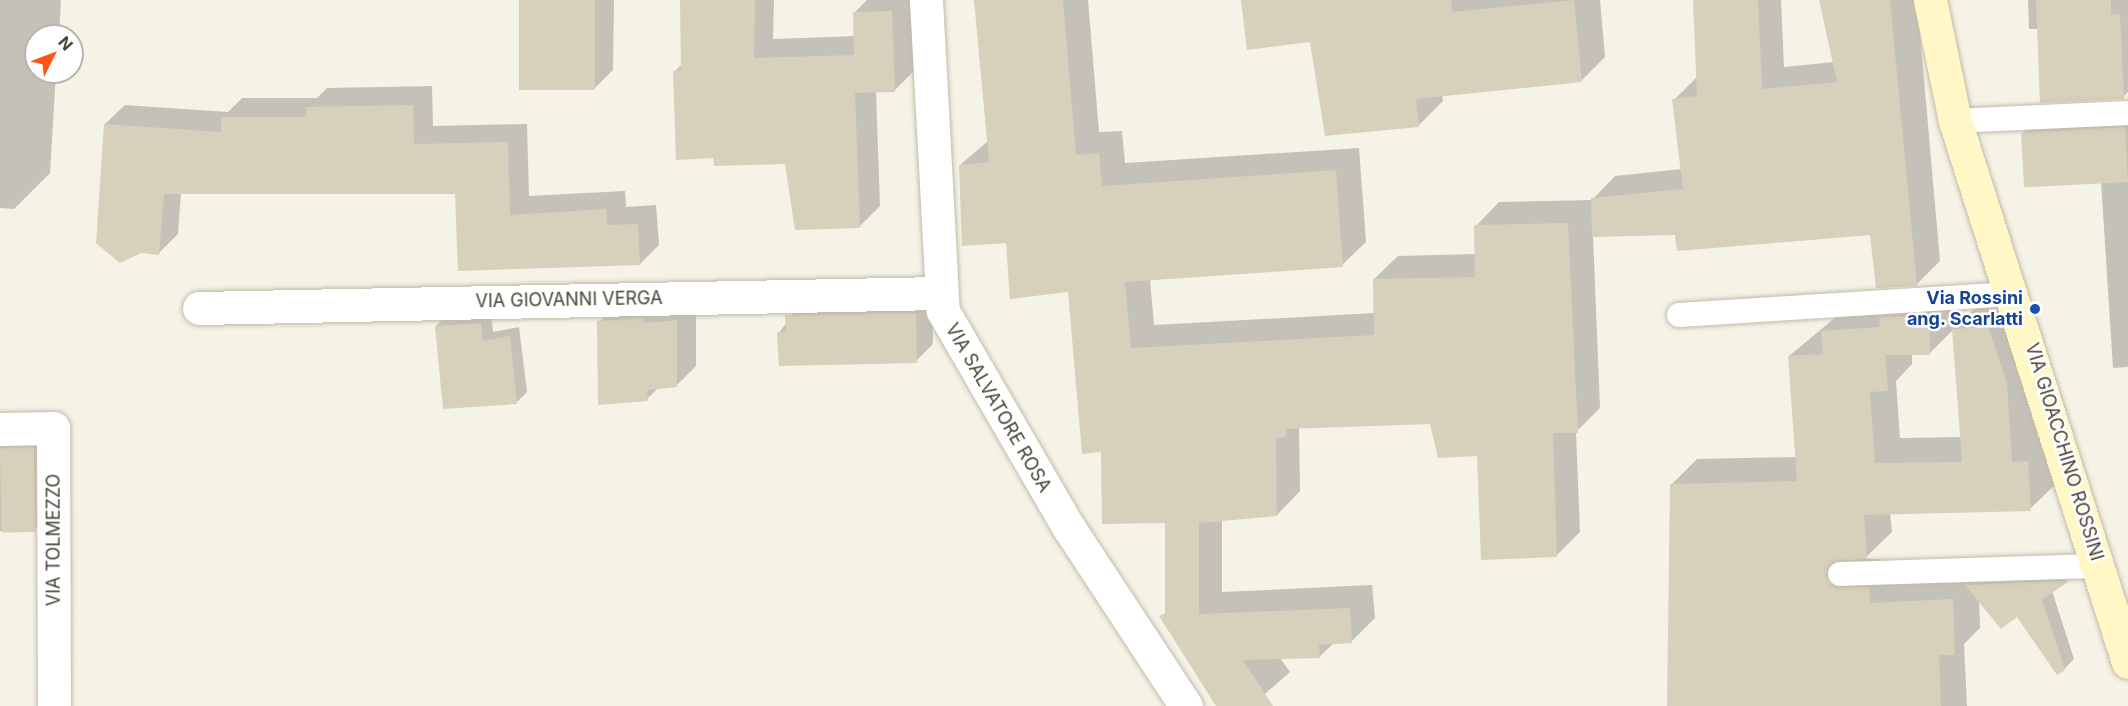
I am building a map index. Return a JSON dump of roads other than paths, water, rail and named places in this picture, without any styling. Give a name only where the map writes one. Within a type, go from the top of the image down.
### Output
[{"type":"street","name":"VIA SALVATORE ROSA","points":[[926,0],[938,293],[950,327],[987,392],[1186,706]]},
{"type":"street","name":"VIA GIOACCHINO ROSSINI","points":[[1930,0],[1955,120],[2015,294],[2127,656]]},
{"type":"street","name":"VIA GIOVANNI VERGA","points":[[199,308],[938,293]]},
{"type":"street","name":"VIA TOLMEZZO","points":[[0,429],[53,428],[54,706]]},
{"type":"lane","points":[[1955,120],[2128,113]]},
{"type":"lane","points":[[1679,315],[2015,294]]},
{"type":"lane","points":[[1840,574],[2099,566]]},
{"type":"place","name":"Via Rossini ang. Scarlatti","points":[[2035,309]]}]
